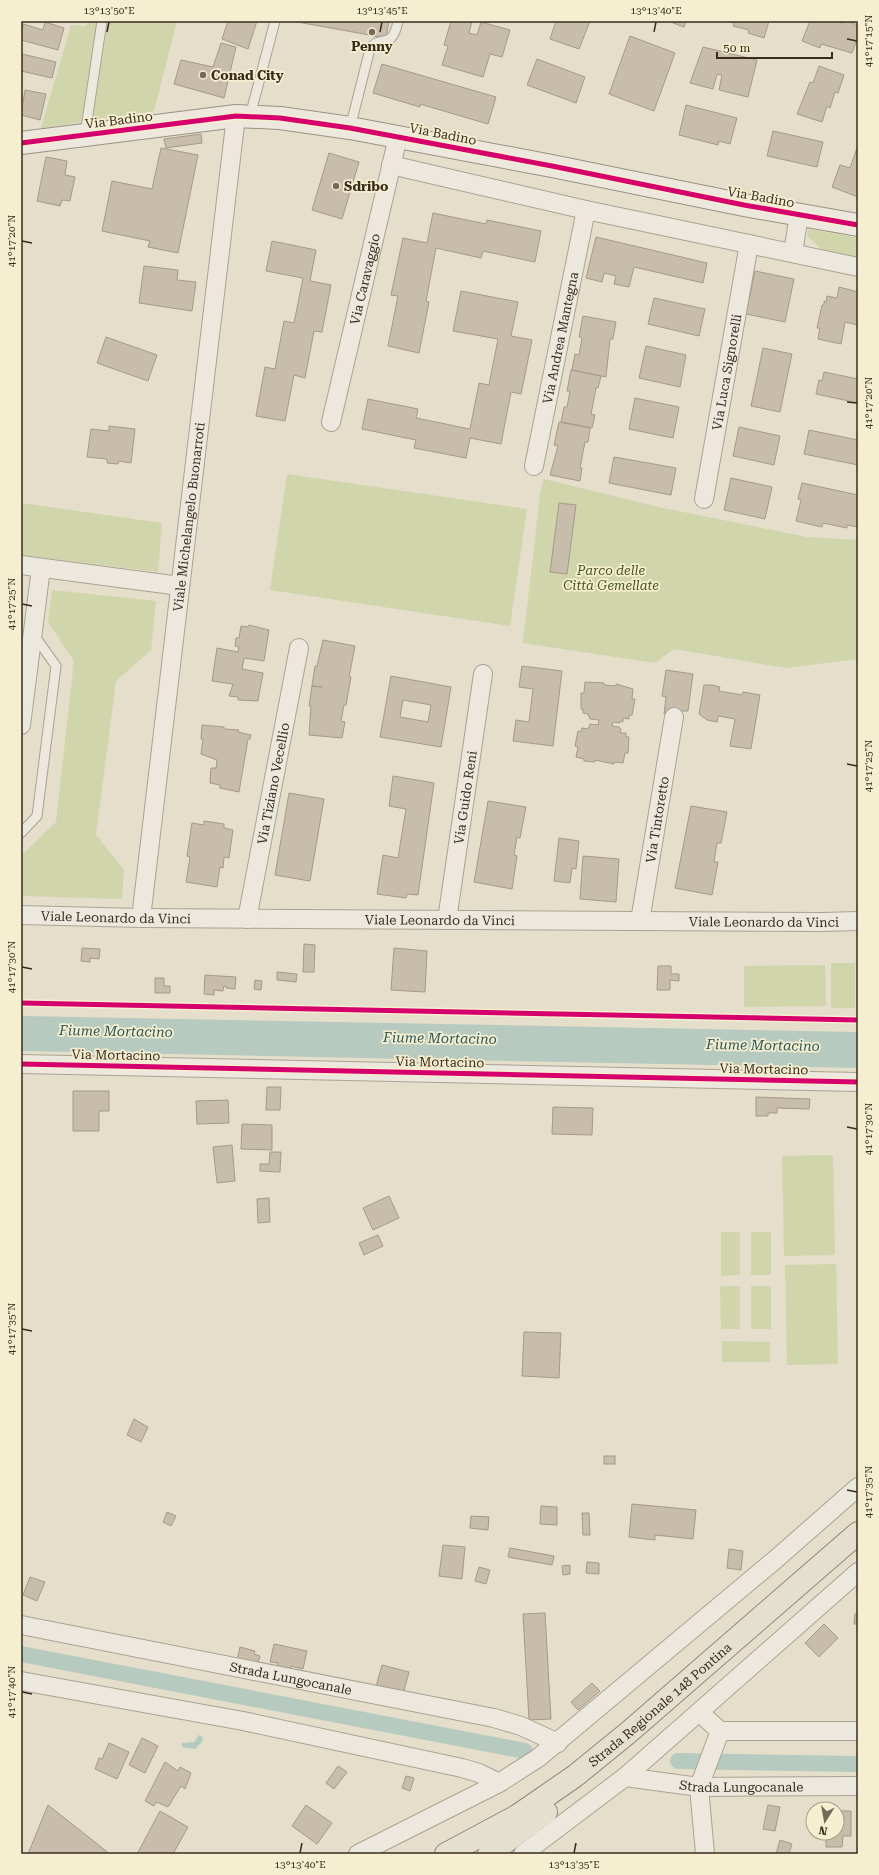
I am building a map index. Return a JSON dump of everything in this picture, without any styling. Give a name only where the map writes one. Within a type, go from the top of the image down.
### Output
[{"type":"main road","name":"Strada Regionale 148 Pontina","points":[[446,1854],[544,1799],[629,1732],[858,1533]]},
{"type":"main road","points":[[489,1854],[569,1794],[629,1732]]},
{"type":"street","name":"Via Badino","points":[[21,143],[243,116],[284,118],[350,128],[799,215],[858,225]]},
{"type":"street","name":"Viale Michelangelo Buonarroti","points":[[141,918],[180,586],[243,116]]},
{"type":"street","name":"Via Caravaggio","points":[[331,422],[398,137]]},
{"type":"street","points":[[391,165],[586,210],[858,267]]},
{"type":"street","name":"Via Andrea Mantegna","points":[[534,466],[586,210]]},
{"type":"street","points":[[793,253],[799,215]]},
{"type":"street","name":"Via Luca Signorelli","points":[[704,499],[749,244]]},
{"type":"street","points":[[21,565],[180,586]]},
{"type":"street","points":[[22,715],[42,568]]},
{"type":"street","name":"Via Tiziano Vecellio","points":[[247,919],[299,648]]},
{"type":"street","name":"Via Guido Reni","points":[[447,920],[483,674]]},
{"type":"street","name":"Via Tintoretto","points":[[640,921],[674,717]]},
{"type":"street","name":"Viale Leonardo da Vinci","points":[[21,916],[247,919],[858,921]]},
{"type":"street","name":"Via Mortacino","points":[[21,1064],[858,1082]]},
{"type":"street","points":[[358,1854],[500,1783],[528,1766],[558,1743],[776,1559],[858,1487]]},
{"type":"street","points":[[524,1854],[625,1777],[858,1572]]},
{"type":"street","name":"Strada Lungocanale","points":[[21,1625],[494,1718],[525,1728],[558,1743]]},
{"type":"street","points":[[21,1681],[267,1726],[462,1768],[479,1773],[500,1783]]},
{"type":"street","points":[[699,1712],[720,1731],[858,1731]]},
{"type":"street","points":[[705,1854],[699,1788],[720,1731]]},
{"type":"street","name":"Strada Lungocanale","points":[[625,1777],[699,1788],[858,1786]]},
{"type":"lane","points":[[85,135],[102,21]]},
{"type":"lane","points":[[243,116],[275,21]]},
{"type":"lane","points":[[350,128],[370,49],[376,43],[392,39],[396,32],[398,21]]},
{"type":"lane","points":[[21,833],[37,816],[56,666],[34,634]]},
{"type":"green space","points":[[88,21],[177,21],[154,111],[41,128],[71,25],[86,26]]},
{"type":"green space","points":[[809,229],[858,238],[858,258],[825,252],[807,236]]},
{"type":"green space","points":[[287,474],[527,509],[510,626],[270,590]]},
{"type":"green space","name":"Parco delle Città Gemellate","points":[[544,479],[663,508],[807,537],[858,540],[858,659],[786,668],[674,649],[655,663],[523,643],[540,495]]},
{"type":"green space","points":[[21,503],[162,523],[158,572],[21,555]]},
{"type":"green space","points":[[52,590],[156,601],[151,650],[116,681],[96,835],[124,870],[122,899],[21,896],[21,856],[56,822],[74,661],[48,622]]},
{"type":"green space","points":[[831,963],[855,963],[855,1008],[831,1008]]},
{"type":"green space","points":[[825,965],[826,1006],[744,1007],[744,966]]},
{"type":"green space","points":[[833,1155],[835,1255],[784,1256],[782,1156]]},
{"type":"green space","points":[[721,1232],[740,1232],[740,1275],[721,1276]]},
{"type":"green space","points":[[751,1232],[771,1232],[771,1275],[751,1275]]},
{"type":"green space","points":[[836,1264],[838,1364],[787,1365],[785,1265]]},
{"type":"green space","points":[[720,1286],[740,1286],[740,1329],[721,1329]]},
{"type":"green space","points":[[751,1286],[771,1286],[771,1329],[751,1329]]},
{"type":"green space","points":[[722,1341],[770,1342],[770,1362],[722,1362]]},
{"type":"water","name":"Fiume Mortacino","points":[[21,1016],[858,1032],[858,1068],[21,1051]]},
{"type":"water","points":[[199,1735],[202,1736],[203,1741],[195,1749],[182,1747],[182,1743],[194,1742]]},
{"type":"building","points":[[228,21],[257,21],[248,49],[222,39]]},
{"type":"building","name":"Penny","points":[[292,21],[389,21],[386,38]]},
{"type":"building","points":[[451,21],[472,21],[469,33],[477,35],[481,22],[510,30],[502,57],[490,54],[483,77],[442,65],[448,46],[444,45]]},
{"type":"building","points":[[556,21],[590,21],[579,49],[550,39]]},
{"type":"building","points":[[668,21],[686,21],[684,27]]},
{"type":"building","points":[[726,21],[769,21],[764,38],[748,33],[749,30],[733,26],[734,23]]},
{"type":"building","points":[[810,21],[836,21],[843,23],[846,21],[858,25],[858,37],[852,53],[821,44],[820,48],[802,41]]},
{"type":"building","points":[[45,22],[64,28],[58,50],[21,40],[23,24],[43,30]]},
{"type":"building","points":[[630,36],[675,53],[654,111],[609,94]]},
{"type":"building","name":"Conad City","points":[[221,43],[236,47],[224,98],[174,84],[181,60],[213,67]]},
{"type":"building","points":[[703,47],[757,60],[748,97],[719,90],[722,75],[717,74],[713,89],[690,83]]},
{"type":"building","points":[[22,54],[56,62],[52,78],[21,71]]},
{"type":"building","points":[[537,59],[585,77],[576,103],[527,85]]},
{"type":"building","points":[[382,64],[496,97],[488,124],[420,104],[420,107],[373,93]]},
{"type":"building","points":[[819,66],[844,75],[838,93],[835,92],[830,108],[827,106],[822,122],[797,114],[810,82],[813,83]]},
{"type":"building","points":[[25,90],[46,94],[40,120],[21,115]]},
{"type":"building","points":[[686,105],[737,118],[730,144],[719,141],[718,145],[679,135]]},
{"type":"building","points":[[773,131],[823,142],[817,167],[767,156]]},
{"type":"building","points":[[201,134],[202,143],[166,148],[164,139]]},
{"type":"building","points":[[858,145],[858,197],[832,187],[840,165],[850,168]]},
{"type":"building","points":[[161,148],[198,155],[178,253],[148,247],[150,241],[102,231],[112,181],[152,189]]},
{"type":"building","points":[[329,153],[359,162],[342,219],[312,210]]},
{"type":"building","points":[[46,157],[67,161],[65,175],[75,177],[70,201],[62,200],[60,206],[37,201]]},
{"type":"building","points":[[433,213],[486,224],[487,220],[541,231],[535,262],[483,251],[481,258],[436,248],[426,301],[429,302],[419,353],[388,346],[398,296],[391,295],[403,238],[427,243]]},
{"type":"building","points":[[596,237],[707,263],[703,283],[634,267],[629,287],[614,284],[616,276],[604,273],[602,282],[586,278]]},
{"type":"building","points":[[272,241],[316,250],[310,281],[331,285],[322,332],[314,331],[305,378],[294,375],[285,421],[256,416],[265,367],[275,369],[284,321],[294,323],[303,278],[266,271]]},
{"type":"building","points":[[144,266],[178,270],[177,280],[196,282],[192,311],[139,303]]},
{"type":"building","points":[[755,271],[794,279],[785,322],[746,314]]},
{"type":"building","points":[[839,287],[858,292],[858,325],[845,322],[841,344],[818,339],[820,328],[817,328],[824,301],[826,302],[827,296],[837,298]]},
{"type":"building","points":[[461,291],[518,302],[511,336],[532,340],[521,394],[511,392],[501,444],[470,438],[466,458],[414,448],[416,440],[362,429],[368,399],[418,409],[416,418],[470,429],[479,383],[489,385],[498,339],[453,331]]},
{"type":"building","points":[[654,298],[705,309],[699,336],[648,324]]},
{"type":"building","points":[[583,316],[616,322],[613,339],[610,339],[606,377],[572,370],[575,354],[579,355],[582,338],[579,337]]},
{"type":"building","points":[[106,337],[157,355],[148,381],[97,363]]},
{"type":"building","points":[[646,346],[686,355],[680,387],[639,378]]},
{"type":"building","points":[[763,348],[792,354],[780,412],[751,406]]},
{"type":"building","points":[[571,370],[601,376],[598,388],[596,388],[591,414],[595,415],[592,428],[561,422],[564,407],[567,407],[570,391],[567,391]]},
{"type":"building","points":[[824,372],[858,379],[858,403],[816,394],[819,380],[822,381]]},
{"type":"building","points":[[635,398],[679,407],[673,438],[629,429]]},
{"type":"building","points":[[559,422],[590,428],[588,442],[585,442],[580,468],[582,468],[580,481],[550,475],[558,446],[554,445]]},
{"type":"building","points":[[109,426],[135,429],[131,463],[119,461],[118,464],[107,463],[107,459],[87,457],[91,429],[109,431]]},
{"type":"building","points":[[739,427],[780,436],[774,465],[733,456]]},
{"type":"building","points":[[809,430],[858,440],[858,465],[804,454]]},
{"type":"building","points":[[614,457],[676,468],[671,495],[609,483]]},
{"type":"building","points":[[731,478],[772,487],[765,519],[724,510]]},
{"type":"building","points":[[802,483],[858,495],[858,527],[847,525],[847,528],[823,523],[822,527],[796,521],[801,500],[798,499]]},
{"type":"building","points":[[559,503],[576,505],[567,574],[550,572]]},
{"type":"building","points":[[249,625],[269,630],[264,661],[244,658],[242,669],[263,673],[258,701],[238,700],[238,697],[229,696],[233,684],[212,681],[217,648],[238,652],[239,647],[235,646],[236,638],[239,638],[241,626],[248,627]]},
{"type":"building","points":[[323,640],[355,646],[349,677],[351,677],[346,705],[344,705],[341,721],[345,722],[342,738],[309,735],[311,706],[309,706],[315,666],[317,666]]},
{"type":"building","points":[[522,666],[562,671],[553,746],[513,741],[516,720],[529,722],[533,689],[519,687]]},
{"type":"building","points":[[666,670],[693,674],[688,711],[682,711],[681,716],[664,714],[666,697],[662,696]]},
{"type":"building","points":[[391,676],[451,687],[441,747],[380,737]],"holes":[[[403,700],[431,705],[428,722],[400,717]]]},
{"type":"building","points":[[585,682],[604,683],[604,685],[616,686],[616,684],[633,689],[632,699],[635,699],[632,715],[629,715],[629,719],[623,718],[623,722],[613,722],[612,726],[619,727],[621,729],[620,733],[626,733],[626,737],[629,737],[628,753],[625,753],[623,763],[614,762],[614,764],[595,760],[595,762],[584,761],[584,759],[576,757],[578,747],[575,746],[578,731],[581,732],[582,728],[588,729],[590,724],[598,725],[599,720],[590,719],[588,714],[583,713],[583,709],[581,709],[581,693],[584,693]]},
{"type":"building","points":[[704,685],[720,687],[719,691],[742,695],[743,692],[760,695],[751,749],[730,746],[735,719],[718,716],[717,722],[707,720],[699,714]]},
{"type":"building","points":[[202,725],[239,730],[238,732],[251,735],[250,739],[248,739],[239,792],[220,788],[220,785],[210,783],[211,768],[216,768],[217,760],[201,754],[203,739],[201,739]]},
{"type":"building","points":[[393,776],[434,783],[418,895],[407,894],[406,898],[377,894],[383,855],[398,858],[406,809],[389,806]]},
{"type":"building","points":[[289,793],[324,799],[310,881],[275,875]]},
{"type":"building","points":[[488,801],[526,807],[520,838],[517,837],[514,855],[517,856],[512,889],[474,882]]},
{"type":"building","points":[[691,806],[727,812],[721,843],[717,843],[714,862],[718,862],[712,895],[675,888]]},
{"type":"building","points":[[204,821],[224,824],[224,828],[233,830],[229,858],[224,857],[223,868],[220,867],[217,887],[186,882],[190,857],[187,856],[192,823],[204,825]]},
{"type":"building","points":[[559,838],[579,841],[576,869],[572,868],[570,883],[554,881]]},
{"type":"building","points":[[583,856],[619,859],[616,902],[580,899]]},
{"type":"building","points":[[304,944],[315,945],[314,972],[303,972]]},
{"type":"building","points":[[82,948],[100,949],[99,959],[90,958],[90,962],[81,961]]},
{"type":"building","points":[[394,948],[427,951],[425,992],[391,990]]},
{"type":"building","points":[[658,966],[671,966],[671,974],[679,974],[679,981],[670,980],[670,990],[657,990]]},
{"type":"building","points":[[277,972],[297,974],[296,982],[277,980]]},
{"type":"building","points":[[205,975],[236,977],[235,989],[226,988],[226,986],[224,986],[223,991],[214,990],[214,995],[204,994]]},
{"type":"building","points":[[155,978],[164,978],[164,986],[170,986],[170,993],[155,993]]},
{"type":"building","points":[[255,980],[262,981],[261,990],[254,989]]},
{"type":"building","points":[[267,1087],[281,1087],[280,1110],[266,1110]]},
{"type":"building","points":[[73,1091],[109,1091],[109,1111],[99,1111],[99,1131],[73,1131]]},
{"type":"building","points":[[756,1097],[810,1099],[809,1109],[777,1108],[777,1113],[768,1113],[768,1116],[756,1116]]},
{"type":"building","points":[[228,1100],[229,1123],[197,1124],[196,1101]]},
{"type":"building","points":[[553,1107],[593,1108],[592,1135],[552,1134]]},
{"type":"building","points":[[242,1124],[272,1125],[272,1150],[241,1149]]},
{"type":"building","points":[[232,1145],[235,1181],[217,1183],[213,1147]]},
{"type":"building","points":[[270,1152],[281,1152],[280,1172],[260,1171],[260,1164],[269,1164]]},
{"type":"building","points":[[389,1196],[399,1218],[373,1230],[363,1208]]},
{"type":"building","points":[[269,1198],[270,1222],[258,1223],[257,1199]]},
{"type":"building","points":[[378,1235],[383,1246],[364,1255],[359,1243]]},
{"type":"building","points":[[524,1332],[561,1333],[559,1378],[522,1376]]},
{"type":"building","points":[[134,1419],[148,1427],[141,1442],[127,1435]]},
{"type":"building","points":[[604,1456],[615,1456],[615,1464],[604,1464]]},
{"type":"building","points":[[632,1504],[696,1510],[693,1539],[655,1535],[655,1540],[629,1537]]},
{"type":"building","points":[[541,1506],[557,1507],[557,1525],[540,1524]]},
{"type":"building","points":[[167,1512],[176,1516],[171,1526],[163,1522]]},
{"type":"building","points":[[582,1513],[589,1513],[590,1535],[583,1535]]},
{"type":"building","points":[[471,1516],[489,1517],[488,1530],[470,1528]]},
{"type":"building","points":[[443,1545],[465,1547],[462,1579],[439,1576]]},
{"type":"building","points":[[510,1548],[554,1556],[552,1565],[508,1557]]},
{"type":"building","points":[[729,1549],[743,1551],[741,1570],[727,1568]]},
{"type":"building","points":[[587,1562],[599,1563],[599,1574],[586,1573]]},
{"type":"building","points":[[570,1565],[570,1574],[563,1575],[562,1566]]},
{"type":"building","points":[[479,1567],[490,1570],[486,1584],[475,1581]]},
{"type":"building","points":[[30,1577],[45,1582],[37,1601],[23,1595]]},
{"type":"building","points":[[545,1613],[551,1719],[529,1720],[523,1614]]},
{"type":"building","points":[[855,1614],[858,1614],[858,1624],[854,1624]]},
{"type":"building","points":[[824,1624],[838,1638],[819,1657],[805,1643]]},
{"type":"building","points":[[274,1644],[307,1651],[303,1669],[291,1666],[290,1672],[277,1668],[278,1663],[270,1662]]},
{"type":"building","points":[[240,1647],[255,1651],[254,1654],[260,1656],[256,1670],[236,1665]]},
{"type":"building","points":[[382,1665],[409,1672],[402,1698],[375,1690]]},
{"type":"building","points":[[592,1683],[600,1691],[578,1710],[571,1702]]},
{"type":"building","points":[[142,1738],[158,1746],[145,1773],[129,1765]]},
{"type":"building","points":[[109,1743],[129,1752],[117,1779],[95,1769],[99,1758],[102,1759]]},
{"type":"building","points":[[165,1762],[178,1771],[180,1767],[191,1773],[185,1789],[181,1786],[168,1807],[156,1802],[154,1806],[145,1801]]},
{"type":"building","points":[[338,1766],[347,1772],[334,1789],[326,1783]]},
{"type":"building","points":[[406,1776],[414,1778],[410,1791],[402,1788]]},
{"type":"building","points":[[48,1805],[110,1854],[28,1854]]},
{"type":"building","points":[[306,1805],[332,1823],[317,1844],[292,1826]]},
{"type":"building","points":[[768,1805],[780,1807],[775,1831],[763,1829]]},
{"type":"building","points":[[160,1811],[188,1827],[173,1854],[137,1854]]},
{"type":"building","points":[[845,1811],[851,1811],[851,1836],[845,1836]]},
{"type":"building","points":[[780,1840],[792,1844],[789,1854],[776,1854]]},
{"type":"building","points":[[826,1841],[843,1841],[842,1847],[826,1847]]},
{"type":"waterway","points":[[21,1654],[525,1751]]},
{"type":"waterway","points":[[678,1761],[858,1764]]},
{"type":"cycle path","points":[[21,143],[236,116],[280,118],[350,128],[552,166],[744,205],[858,225]]},
{"type":"cycle path","points":[[21,1003],[858,1020]]},
{"type":"cycle path","points":[[21,1064],[858,1082]]},
{"type":"place","name":"Penny","points":[[372,32]]},
{"type":"place","name":"Conad City","points":[[203,75]]},
{"type":"place","name":"Sdribo","points":[[336,186]]}]
